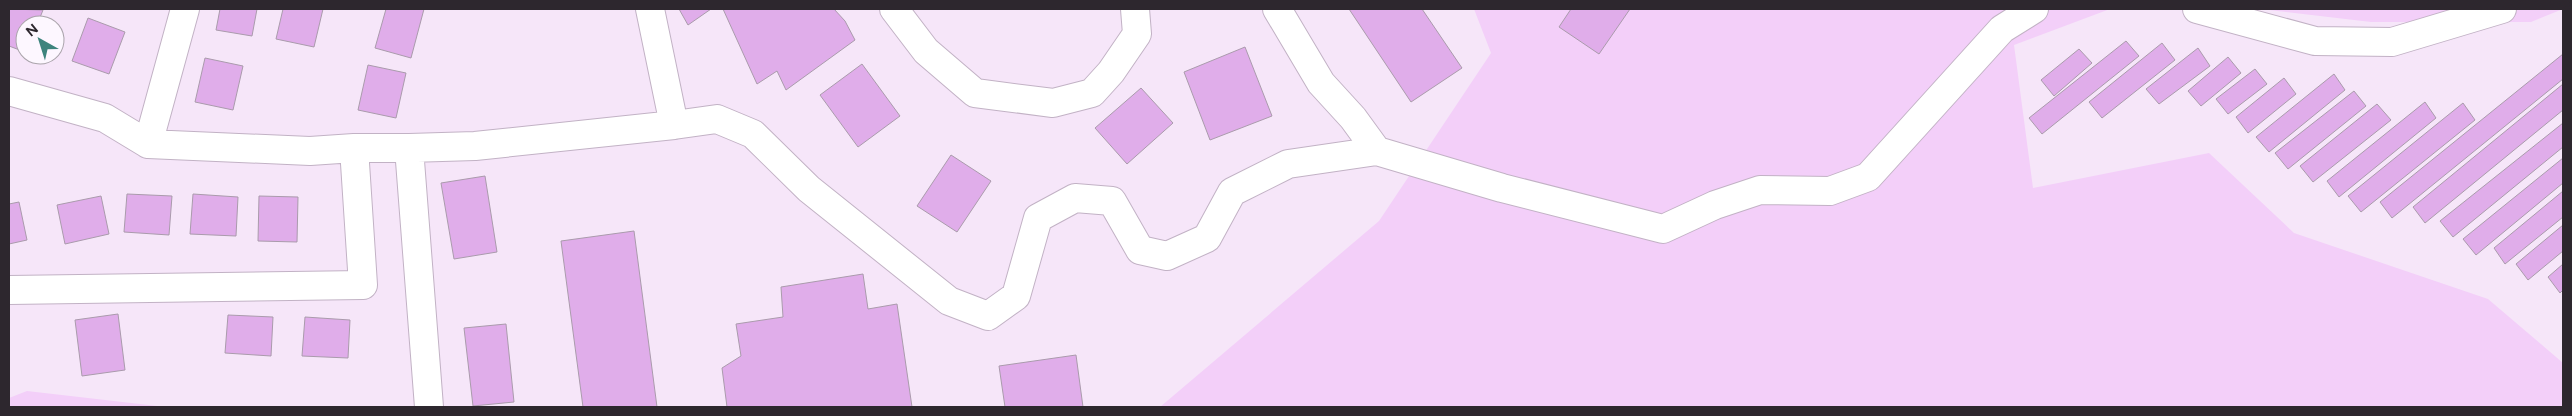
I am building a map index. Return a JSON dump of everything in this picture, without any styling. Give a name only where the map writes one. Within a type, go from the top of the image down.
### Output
[{"type":"street","points":[[148,144],[185,9]]},
{"type":"street","points":[[650,9],[674,124]]},
{"type":"street","points":[[894,9],[926,50],[975,93],[1053,103],[1092,93],[1111,72],[1137,34],[1135,9]]},
{"type":"street","points":[[1277,9],[1321,83],[1353,118],[1377,151]]},
{"type":"street","points":[[9,91],[105,118],[148,144],[310,151],[354,148],[475,146],[717,119],[753,134],[809,189],[949,301],[988,316],[1016,296],[1038,218],[1075,198],[1112,201],[1140,250],[1167,256],[1207,238],[1232,192],[1288,164],[1377,151],[1502,188],[1663,229],[1715,204],[1760,190],[1830,191],[1868,177],[2002,28],[2034,9]]},
{"type":"street","points":[[2197,9],[2315,41],[2392,42],[2502,9]]},
{"type":"street","points":[[9,290],[363,285],[354,148]]},
{"type":"street","points":[[409,148],[429,407]]},
{"type":"shaded area","points":[[1474,9],[2110,9],[2014,45],[2033,188],[2209,153],[2294,233],[2488,299],[2563,363],[2563,407],[1160,407],[1379,221],[1491,53]]},
{"type":"shaded area","points":[[2261,9],[2563,9],[2531,22],[2371,22]]},
{"type":"shaded area","points":[[27,391],[166,407],[9,407],[9,398]]},
{"type":"building","points":[[9,9],[43,10],[41,15],[15,15],[15,48],[9,46]]},
{"type":"building","points":[[220,9],[257,9],[252,36],[216,30]]},
{"type":"building","points":[[283,9],[323,9],[314,47],[276,39]]},
{"type":"building","points":[[386,9],[424,9],[411,58],[375,48]]},
{"type":"building","points":[[679,9],[711,9],[688,25]]},
{"type":"building","points":[[723,9],[834,9],[845,21],[855,40],[786,90],[777,71],[757,84]]},
{"type":"building","points":[[1349,9],[1422,9],[1462,68],[1411,102]]},
{"type":"building","points":[[1571,9],[1630,9],[1599,54],[1559,27]]},
{"type":"building","points":[[88,18],[125,32],[109,74],[72,61]]},
{"type":"building","points":[[2126,41],[2139,56],[2042,134],[2029,118]]},
{"type":"building","points":[[2162,43],[2175,60],[2102,118],[2089,102]]},
{"type":"building","points":[[1245,47],[1272,116],[1210,140],[1184,72]]},
{"type":"building","points":[[2198,48],[2210,66],[2159,104],[2146,89]]},
{"type":"building","points":[[2079,49],[2092,63],[2054,96],[2041,80]]},
{"type":"building","points":[[2563,54],[2563,79],[2392,218],[2380,202]]},
{"type":"building","points":[[2228,57],[2241,73],[2201,106],[2188,91]]},
{"type":"building","points":[[205,58],[243,66],[233,110],[195,102]]},
{"type":"building","points":[[862,64],[900,116],[858,147],[820,95]]},
{"type":"building","points":[[368,65],[406,73],[396,118],[358,110]]},
{"type":"building","points":[[2255,69],[2267,84],[2228,114],[2216,99]]},
{"type":"building","points":[[2334,74],[2345,90],[2269,152],[2256,137]]},
{"type":"building","points":[[2284,78],[2296,94],[2248,133],[2236,117]]},
{"type":"building","points":[[2563,84],[2563,110],[2425,223],[2413,207]]},
{"type":"building","points":[[1141,88],[1173,123],[1127,164],[1095,128]]},
{"type":"building","points":[[2354,91],[2366,106],[2288,169],[2275,153]]},
{"type":"building","points":[[2425,102],[2436,118],[2339,197],[2327,181]]},
{"type":"building","points":[[2463,103],[2475,120],[2361,212],[2348,196]]},
{"type":"building","points":[[2377,104],[2391,120],[2313,182],[2300,166]]},
{"type":"building","points":[[2563,123],[2563,147],[2453,237],[2440,221]]},
{"type":"building","points":[[951,155],[991,181],[957,232],[917,206]]},
{"type":"building","points":[[2563,158],[2563,183],[2476,255],[2463,239]]},
{"type":"building","points":[[485,176],[497,252],[454,259],[441,183]]},
{"type":"building","points":[[2563,191],[2563,217],[2505,264],[2494,248]]},
{"type":"building","points":[[127,194],[172,196],[169,235],[124,232]]},
{"type":"building","points":[[193,194],[238,197],[236,236],[190,234]]},
{"type":"building","points":[[101,196],[109,234],[65,244],[57,205]]},
{"type":"building","points":[[259,196],[298,197],[297,242],[258,241]]},
{"type":"building","points":[[19,202],[27,240],[9,244],[9,204]]},
{"type":"building","points":[[2563,225],[2563,251],[2528,280],[2516,264]]},
{"type":"building","points":[[634,231],[657,407],[583,407],[561,241]]},
{"type":"building","points":[[2563,264],[2563,290],[2560,293],[2548,277]]},
{"type":"building","points":[[863,274],[868,309],[897,304],[912,407],[727,407],[722,368],[741,356],[736,324],[783,317],[781,287]]},
{"type":"building","points":[[118,314],[125,370],[82,376],[75,320]]},
{"type":"building","points":[[228,315],[273,317],[271,356],[225,353]]},
{"type":"building","points":[[305,317],[350,320],[348,358],[302,356]]},
{"type":"building","points":[[506,324],[514,402],[473,406],[464,328]]},
{"type":"building","points":[[1076,355],[1083,407],[1005,407],[999,366]]}]
